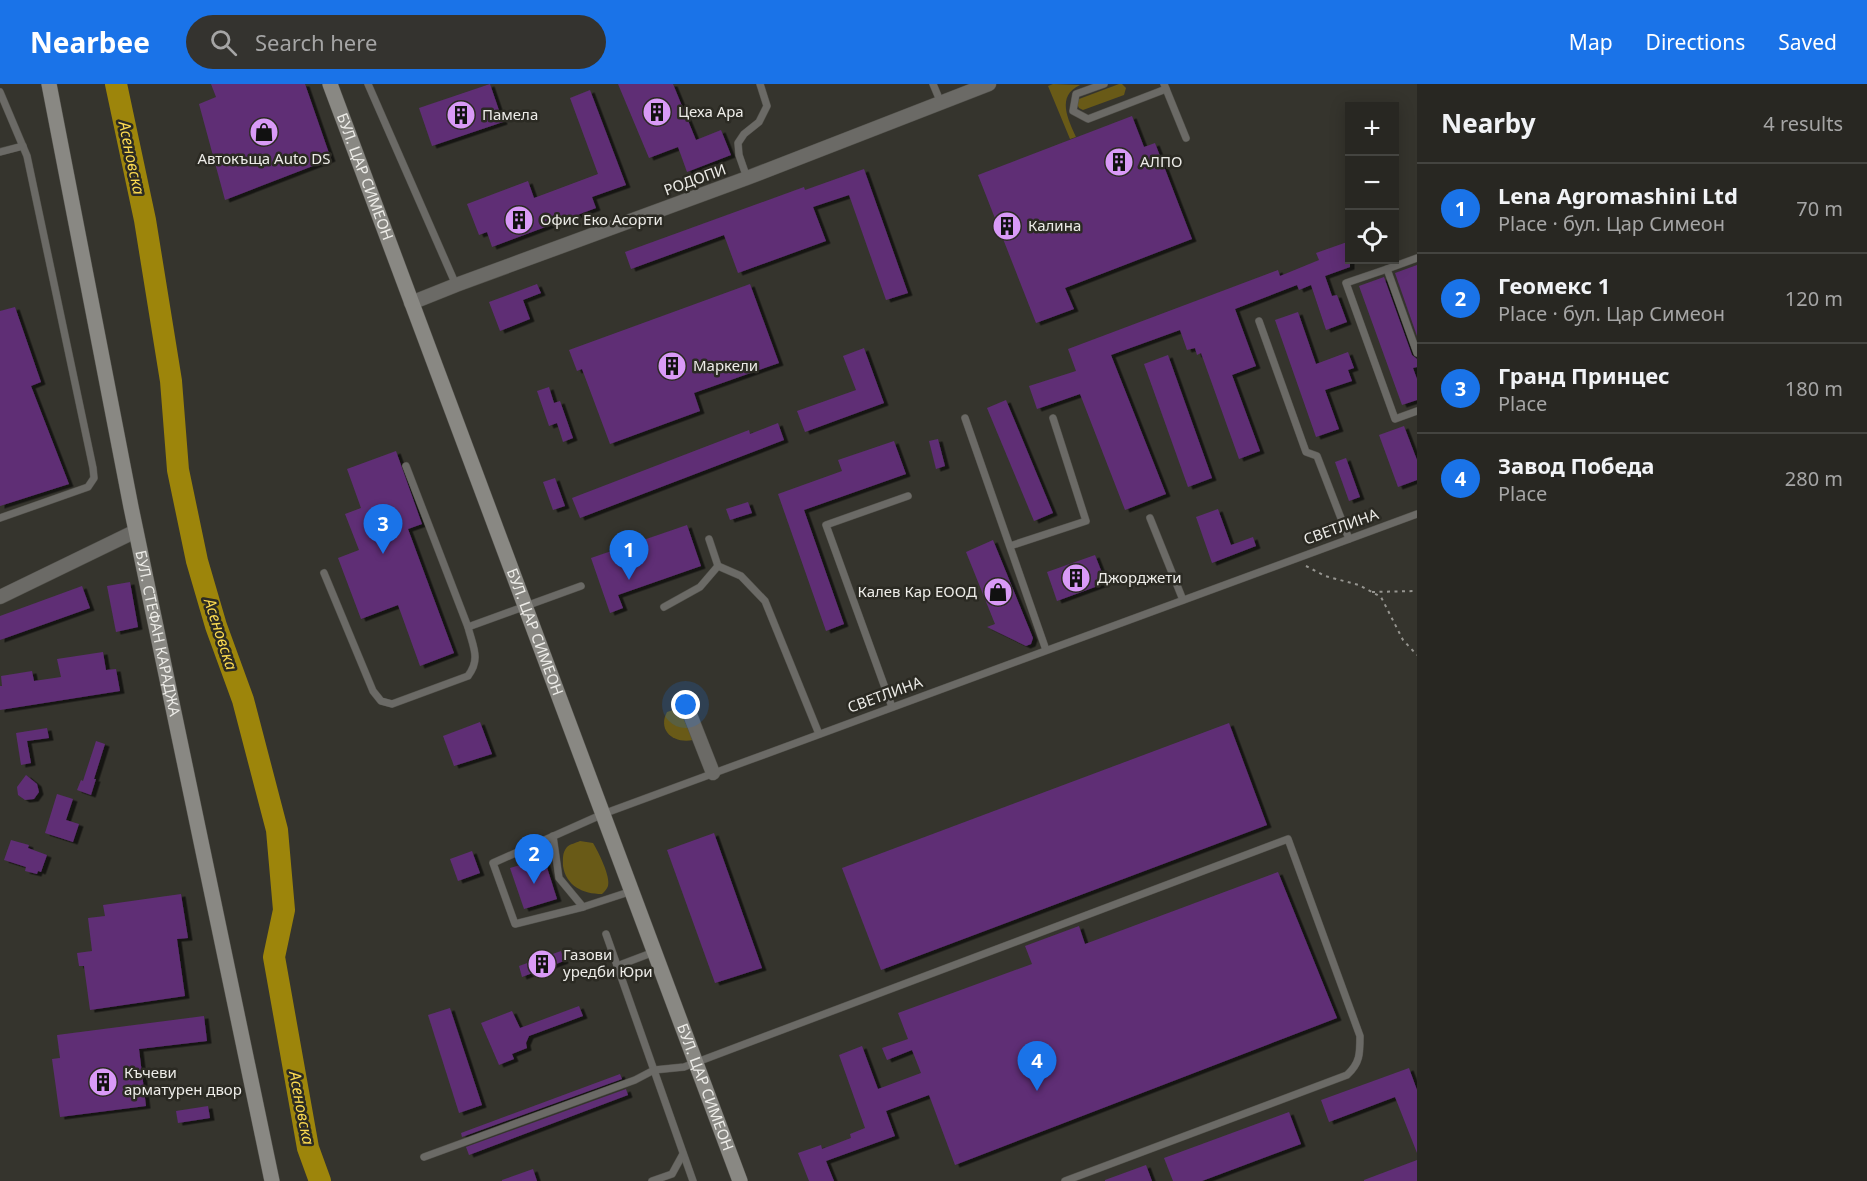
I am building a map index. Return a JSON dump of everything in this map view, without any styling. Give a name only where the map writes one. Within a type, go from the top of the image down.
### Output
[{"type":"main road","name":"БУЛ. СТЕФАН КАРАДЖА","points":[[49,84],[136,531],[272,1181]]},
{"type":"main road","name":"БУЛ. ЦАР СИМЕОН","points":[[330,84],[740,1181]]},
{"type":"street","name":"РОДОПИ","points":[[411,303],[747,178],[989,84]]},
{"type":"street","points":[[0,597],[136,531]]},
{"type":"street","points":[[689,712],[713,773]]},
{"type":"lane","points":[[368,84],[456,285]]},
{"type":"lane","points":[[747,178],[739,155],[738,143],[744,134],[759,122],[767,106],[760,84]]},
{"type":"lane","points":[[933,84],[941,103]]},
{"type":"lane","points":[[1104,84],[1076,94],[1073,111],[1088,119],[1165,86],[1186,138]]},
{"type":"lane","points":[[0,92],[27,156],[94,478],[88,487],[0,519]]},
{"type":"lane","points":[[0,152],[23,146]]},
{"type":"lane","points":[[1417,258],[1346,283],[1395,419],[1417,411]]},
{"type":"lane","points":[[1387,269],[1417,353]]},
{"type":"lane","points":[[1259,321],[1306,452],[1317,456],[1349,539]]},
{"type":"lane","points":[[965,418],[1046,650]]},
{"type":"lane","points":[[1010,546],[1086,521],[1053,418]]},
{"type":"lane","points":[[324,573],[373,691],[381,701],[392,704],[468,676],[475,667],[476,654],[468,627],[406,466]]},
{"type":"lane","points":[[891,707],[825,525],[908,495]]},
{"type":"lane","name":"СВЕТЛИНА","points":[[583,907],[515,924],[493,863],[603,814],[1417,514]]},
{"type":"lane","points":[[1150,518],[1184,600]]},
{"type":"lane","points":[[709,539],[718,566],[741,576],[765,602],[819,734]]},
{"type":"lane","points":[[664,607],[700,587],[718,566]]},
{"type":"lane","points":[[468,627],[581,586]]},
{"type":"lane","points":[[553,837],[559,878],[583,907],[632,891]]},
{"type":"lane","points":[[424,1157],[635,1080],[654,1070],[684,1067],[696,1063],[1288,839],[1360,1036],[1357,1066],[1347,1075],[1065,1181]]},
{"type":"lane","points":[[606,934],[693,1181]]},
{"type":"lane","points":[[617,966],[655,952]]},
{"type":"lane","points":[[652,1181],[672,1174],[684,1154]]},
{"type":"path","points":[[1293,559],[1325,576],[1359,585],[1382,597],[1403,640],[1417,655]]},
{"type":"path","points":[[1372,592],[1417,591]]},
{"type":"shaded area","points":[[1053,84],[1080,85],[1068,95],[1066,102],[1067,116],[1076,137],[1070,139],[1048,86]]},
{"type":"shaded area","points":[[1119,84],[1126,88],[1124,95],[1083,110],[1079,108],[1077,104],[1079,99]]},
{"type":"shaded area","points":[[673,710],[681,713],[693,740],[680,740],[669,735],[664,719],[667,712]]},
{"type":"shaded area","points":[[580,841],[593,843],[604,864],[608,886],[602,894],[576,888],[565,873],[564,852],[568,846]]},
{"type":"building","name":"Автокъща Auto DS","points":[[211,84],[305,84],[331,159],[225,200],[199,104],[216,97]]},
{"type":"building","name":"Памела","points":[[490,84],[503,122],[432,146],[419,108]]},
{"type":"building","name":"Цеха Ара","points":[[618,84],[673,84],[696,140],[721,130],[731,155],[687,172],[678,147],[649,158]]},
{"type":"building","name":"Офис Еко Асорти","points":[[590,90],[626,185],[592,197],[596,208],[492,247],[487,232],[479,235],[467,204],[528,181],[534,198],[598,174],[570,98]]},
{"type":"building","points":[[1132,116],[1144,147],[1155,143],[1192,239],[1065,288],[1074,309],[1036,323],[978,175]]},
{"type":"building","points":[[864,169],[908,293],[886,300],[849,195],[813,207],[826,241],[738,273],[724,235],[631,269],[625,252],[804,187],[805,190]]},
{"type":"building","points":[[1345,243],[1345,264],[1350,264],[1350,267],[1325,276],[1332,296],[1337,295],[1347,322],[1326,330],[1311,285],[1299,290],[1297,285],[1235,309],[1256,366],[1232,375],[1260,451],[1239,459],[1201,353],[1197,355],[1195,348],[1187,350],[1180,330],[1111,355],[1166,494],[1125,510],[1080,394],[1037,409],[1029,386],[1076,371],[1068,349],[1278,270],[1280,276],[1319,260],[1316,253]]},
{"type":"building","points":[[1417,265],[1417,336],[1395,273]]},
{"type":"building","points":[[1384,277],[1412,355],[1417,359],[1417,367],[1413,368],[1417,379],[1417,400],[1402,405],[1359,286]]},
{"type":"building","points":[[537,284],[541,293],[523,300],[530,319],[500,331],[489,302]]},
{"type":"building","name":"Маркели","points":[[750,284],[779,363],[694,393],[700,411],[610,444],[582,369],[577,371],[569,350]]},
{"type":"building","points":[[15,307],[41,382],[31,386],[69,484],[0,506],[0,311]]},
{"type":"building","points":[[1298,312],[1316,364],[1348,352],[1354,368],[1348,370],[1352,381],[1325,390],[1339,429],[1316,437],[1275,320]]},
{"type":"building","points":[[864,348],[884,403],[805,432],[797,411],[856,390],[843,356]]},
{"type":"building","points":[[1168,355],[1212,478],[1188,487],[1144,364]]},
{"type":"building","points":[[549,387],[554,403],[560,401],[573,438],[563,442],[557,423],[549,426],[537,391]]},
{"type":"building","points":[[1006,400],[1053,513],[1034,521],[987,408]]},
{"type":"building","points":[[778,423],[784,440],[580,518],[572,498],[749,430],[750,434]]},
{"type":"building","points":[[1404,426],[1417,460],[1417,480],[1398,487],[1379,435]]},
{"type":"building","points":[[938,439],[945,466],[936,469],[929,441]]},
{"type":"building","points":[[894,441],[906,474],[804,510],[844,624],[826,631],[778,494],[842,471],[838,460]]},
{"type":"building","points":[[396,451],[422,524],[408,529],[454,653],[420,666],[398,605],[361,619],[338,558],[359,550],[345,514],[361,508],[347,469]]},
{"type":"building","points":[[1346,458],[1360,497],[1349,501],[1335,462]]},
{"type":"building","points":[[555,478],[565,506],[553,510],[543,482]]},
{"type":"building","points":[[748,502],[752,513],[730,520],[726,509]]},
{"type":"building","points":[[1218,509],[1231,545],[1253,537],[1256,546],[1212,563],[1196,517]]},
{"type":"building","points":[[687,525],[701,566],[618,595],[623,608],[610,613],[591,558]]},
{"type":"building","name":"Калев Кар ЕООД","points":[[993,540],[1033,638],[1031,644],[1026,646],[987,627],[995,624],[966,552]]},
{"type":"building","name":"Джорджети","points":[[1095,555],[1106,583],[1057,601],[1047,572]]},
{"type":"building","points":[[130,582],[138,627],[116,632],[107,586]]},
{"type":"building","points":[[82,586],[90,608],[0,640],[0,616]]},
{"type":"building","points":[[103,652],[106,670],[116,669],[120,691],[0,710],[1,676],[32,671],[34,681],[61,677],[57,659]]},
{"type":"building","points":[[480,722],[492,754],[454,766],[443,736]]},
{"type":"building","points":[[1229,723],[1267,825],[881,970],[842,868]]},
{"type":"building","points":[[47,728],[49,738],[27,741],[31,763],[21,765],[16,733]]},
{"type":"building","points":[[96,741],[105,744],[91,795],[77,790],[81,780],[83,781]]},
{"type":"building","points":[[26,775],[37,784],[39,792],[34,799],[25,800],[18,795],[17,787]]},
{"type":"building","points":[[57,794],[73,799],[66,820],[79,824],[73,842],[45,833]]},
{"type":"building","points":[[714,833],[762,968],[715,983],[667,850]]},
{"type":"building","points":[[11,840],[29,845],[28,848],[47,855],[41,872],[38,871],[37,874],[25,871],[26,867],[4,860]]},
{"type":"building","points":[[472,851],[480,873],[458,881],[450,859]]},
{"type":"building","points":[[544,858],[557,899],[524,909],[510,868]]},
{"type":"building","points":[[1278,872],[1337,1018],[955,1165],[929,1095],[886,1111],[895,1136],[826,1161],[834,1181],[809,1181],[798,1153],[821,1145],[822,1149],[851,1138],[850,1134],[865,1128],[839,1055],[862,1046],[878,1089],[921,1073],[912,1050],[887,1060],[882,1048],[908,1039],[898,1013],[1032,964],[1025,946],[1079,926],[1085,944]]},
{"type":"building","points":[[181,894],[188,938],[177,939],[185,996],[90,1010],[84,966],[79,966],[77,953],[92,951],[88,918],[105,916],[103,905]]},
{"type":"building","name":"Газови уредби Юри","points":[[561,951],[564,961],[522,977],[519,966]]},
{"type":"building","points":[[579,1006],[583,1016],[529,1036],[526,1043],[527,1048],[512,1054],[514,1059],[499,1065],[481,1023],[512,1011],[520,1028]]},
{"type":"building","points":[[450,1008],[482,1105],[459,1113],[428,1015]]},
{"type":"building","points":[[204,1016],[207,1041],[139,1049],[146,1106],[60,1117],[52,1059],[60,1058],[57,1035]]},
{"type":"building","points":[[1409,1068],[1417,1090],[1417,1153],[1395,1097],[1329,1122],[1321,1100]]},
{"type":"building","points":[[620,1074],[622,1079],[462,1137],[461,1133]]},
{"type":"building","points":[[626,1089],[628,1095],[469,1155],[466,1147]]},
{"type":"building","points":[[208,1106],[210,1118],[178,1123],[176,1111]]},
{"type":"building","points":[[1289,1112],[1301,1144],[1202,1181],[1173,1181],[1164,1158]]},
{"type":"building","points":[[1417,1160],[1417,1181],[1364,1181],[1364,1180]]},
{"type":"building","points":[[1146,1165],[1152,1181],[1105,1181],[1105,1180]]},
{"type":"building","points":[[533,1169],[537,1181],[502,1181],[502,1180]]},
{"type":"waterway","name":"Асеновска","points":[[116,84],[145,220],[171,381],[178,470],[197,561],[216,626],[243,700],[277,830],[284,910],[274,957],[308,1148],[320,1181]]},
{"type":"place","name":"Цеха Ара","points":[[657,112]]},
{"type":"place","name":"Памела","points":[[461,115]]},
{"type":"place","name":"Автокъща Auto DS","points":[[264,132]]},
{"type":"place","name":"АЛПО","points":[[1119,162]]},
{"type":"place","name":"Офис Еко Асорти","points":[[519,220]]},
{"type":"place","name":"Калина","points":[[1007,226]]},
{"type":"place","name":"Маркели","points":[[672,366]]},
{"type":"place","name":"Гранд Принцес","points":[[383,554]]},
{"type":"place","name":"Джорджети","points":[[1076,578]]},
{"type":"place","name":"Lena Agromashini Ltd","points":[[629,580]]},
{"type":"place","name":"Калев Кар ЕООД","points":[[998,592]]},
{"type":"place","name":"Геомекс 1","points":[[534,884]]},
{"type":"place","name":"Газови уредби Юри","points":[[542,964]]},
{"type":"place","name":"Къчеви арматурен двор","points":[[103,1082]]},
{"type":"place","name":"Завод Победа","points":[[1037,1091]]}]
